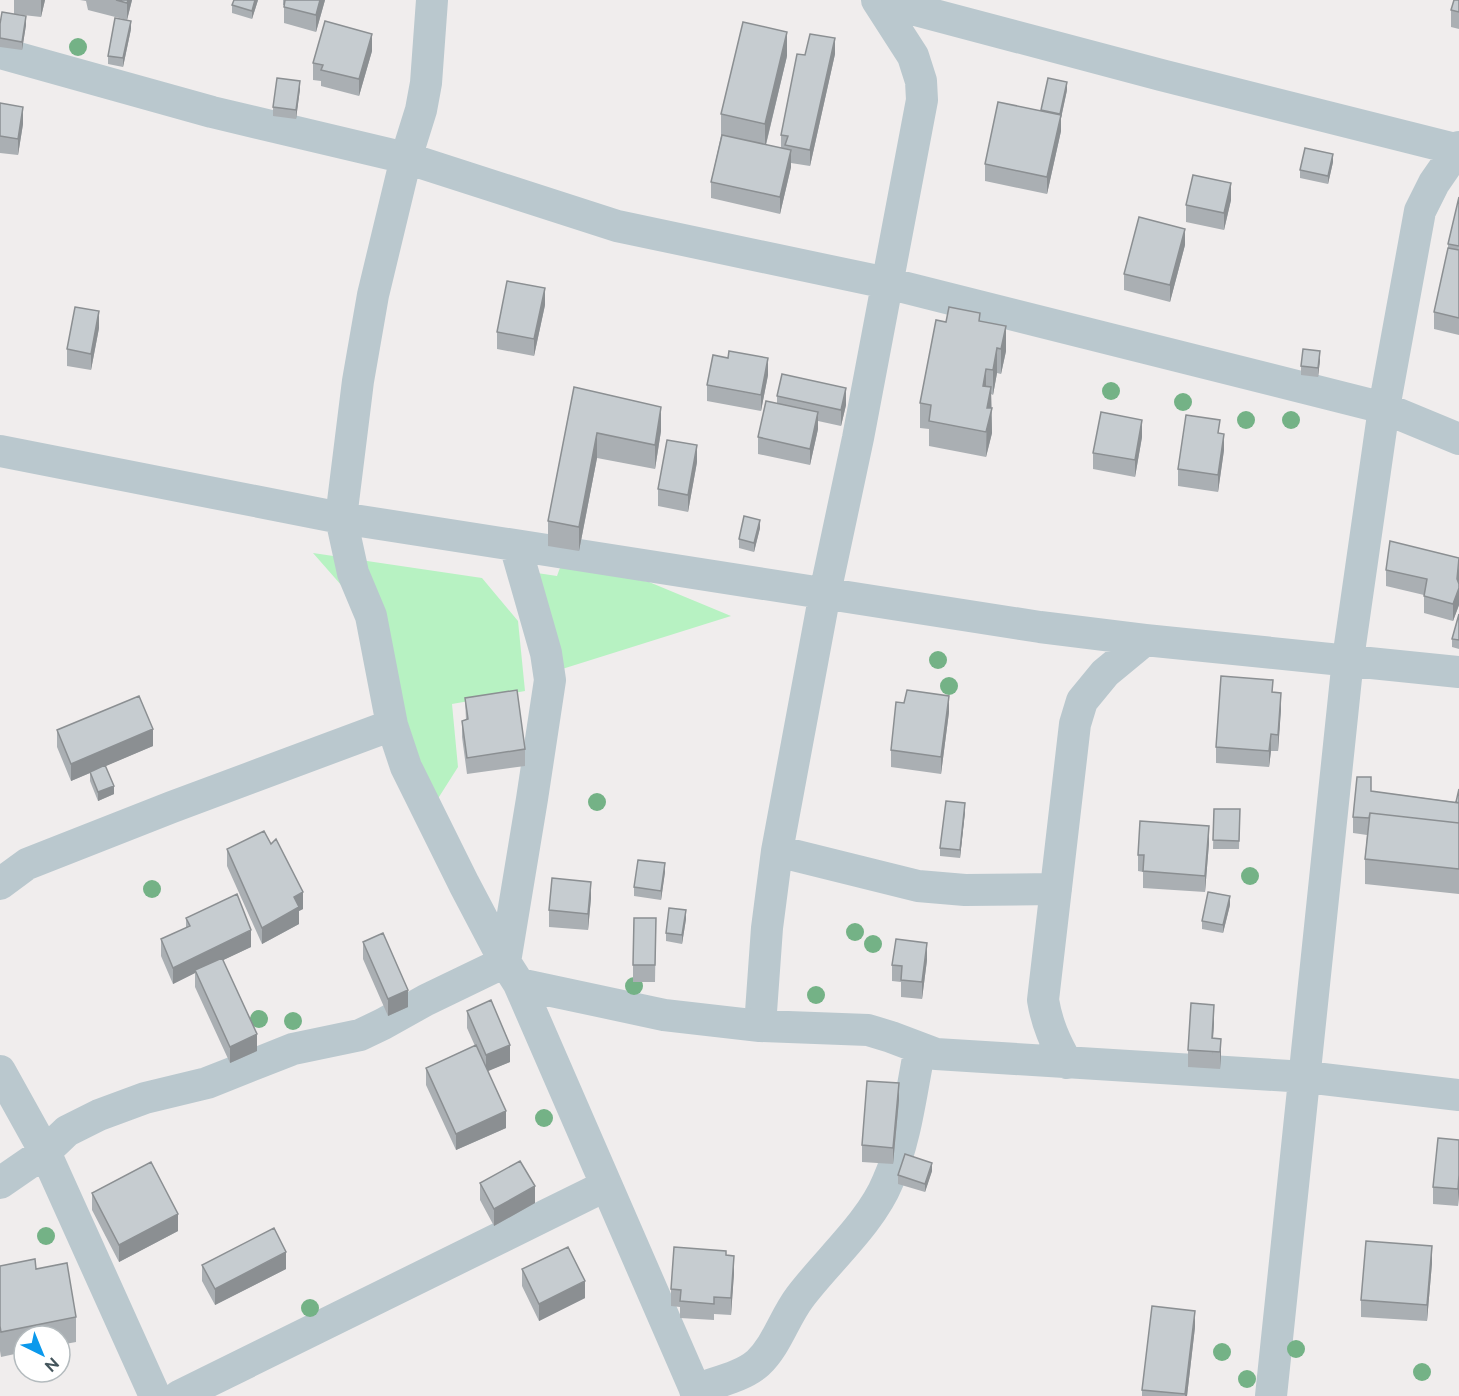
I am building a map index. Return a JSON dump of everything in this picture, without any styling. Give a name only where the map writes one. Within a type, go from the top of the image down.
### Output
[{"type":"street","points":[[432,0],[426,83],[373,295],[358,381],[340,518],[353,573],[371,616],[392,725],[406,767],[512,973],[697,1393],[747,1371],[758,1362],[767,1352],[798,1299],[875,1206],[888,1183],[897,1158],[920,1048]]},
{"type":"street","points":[[878,0],[1161,75],[1458,149],[1434,183],[1420,211],[1384,408],[1348,659],[1271,1396]]},
{"type":"street","points":[[760,1026],[766,928],[777,851],[922,100],[921,81],[913,56],[878,0]]},
{"type":"street","points":[[0,53],[212,112],[406,158],[617,226],[887,283],[1384,408],[1459,439]]},
{"type":"street","points":[[0,452],[340,518],[1040,627],[1459,672]]},
{"type":"street","points":[[512,973],[550,680],[546,653],[515,545]]},
{"type":"street","points":[[1067,1064],[1053,1039],[1046,1019],[1043,1000],[1076,724],[1082,701],[1105,673],[1146,640]]},
{"type":"street","points":[[0,884],[27,864],[171,807],[392,725]]},
{"type":"street","points":[[777,851],[918,886],[965,890],[1056,889]]},
{"type":"street","points":[[0,1183],[45,1152],[67,1131],[99,1115],[145,1098],[207,1083],[293,1049],[360,1035],[426,1000],[512,973],[664,1016],[760,1026],[868,1030],[936,1054],[958,1057],[1306,1077],[1459,1095]]},
{"type":"street","points":[[0,1071],[45,1152],[155,1396]]},
{"type":"street","points":[[179,1396],[605,1186]]},
{"type":"green space","points":[[313,553],[482,578],[518,621],[525,691],[452,704],[458,767],[425,819],[356,602]]},
{"type":"green space","points":[[561,565],[649,582],[731,616],[559,670],[537,573],[557,576]]},
{"type":"building","points":[[234,0],[255,0],[252,11],[232,5]]},
{"type":"building","points":[[285,0],[320,0],[316,15],[284,7]]},
{"type":"building","points":[[1454,0],[1459,0],[1459,12],[1451,10]]},
{"type":"building","points":[[2,12],[26,16],[22,42],[0,38]]},
{"type":"building","points":[[115,18],[131,21],[123,58],[108,56]]},
{"type":"building","points":[[325,21],[372,34],[359,79],[321,70],[323,65],[313,63]]},
{"type":"building","points":[[743,22],[787,32],[765,124],[721,114]]},
{"type":"building","points":[[810,34],[835,38],[810,150],[785,145],[788,136],[781,135],[797,54],[805,55]]},
{"type":"building","points":[[277,78],[300,81],[296,110],[273,107]]},
{"type":"building","points":[[1048,78],[1067,82],[1060,114],[1041,110]]},
{"type":"building","points":[[998,102],[1061,115],[1047,177],[985,164]]},
{"type":"building","points":[[0,103],[23,107],[18,139],[0,136]]},
{"type":"building","points":[[722,135],[791,150],[780,197],[711,182]]},
{"type":"building","points":[[1305,148],[1333,154],[1328,176],[1300,170]]},
{"type":"building","points":[[1193,175],[1231,183],[1224,213],[1186,205]]},
{"type":"building","points":[[1459,197],[1459,246],[1448,244]]},
{"type":"building","points":[[1139,217],[1185,229],[1170,285],[1124,274]]},
{"type":"building","points":[[1448,248],[1459,250],[1459,318],[1434,312]]},
{"type":"building","points":[[507,281],[545,288],[534,339],[497,332]]},
{"type":"building","points":[[75,307],[99,311],[91,354],[67,349]]},
{"type":"building","points":[[949,307],[980,313],[979,321],[1006,326],[1001,349],[997,348],[993,370],[986,369],[983,386],[991,387],[987,408],[992,408],[986,432],[929,421],[931,405],[920,403],[936,320],[946,322]]},
{"type":"building","points":[[1303,349],[1320,351],[1318,368],[1301,366]]},
{"type":"building","points":[[729,351],[768,358],[761,395],[707,385],[713,355],[728,358]]},
{"type":"building","points":[[782,374],[846,388],[841,410],[777,396]]},
{"type":"building","points":[[574,387],[661,407],[655,445],[597,433],[579,527],[548,521]]},
{"type":"building","points":[[766,401],[818,412],[810,449],[758,437]]},
{"type":"building","points":[[1101,412],[1142,420],[1135,460],[1093,453]]},
{"type":"building","points":[[1186,415],[1220,420],[1218,433],[1224,434],[1218,475],[1178,469]]},
{"type":"building","points":[[667,440],[697,445],[688,495],[658,489]]},
{"type":"building","points":[[744,516],[760,520],[754,543],[739,539]]},
{"type":"building","points":[[1390,541],[1459,558],[1457,579],[1459,588],[1453,604],[1424,596],[1427,579],[1386,570]]},
{"type":"building","points":[[1459,614],[1459,640],[1452,639]]},
{"type":"building","points":[[1221,676],[1273,680],[1272,692],[1281,693],[1278,735],[1271,734],[1269,751],[1216,747]]},
{"type":"building","points":[[517,690],[525,749],[467,758],[462,721],[468,719],[465,698]]},
{"type":"building","points":[[907,690],[949,696],[941,757],[891,750],[896,702],[904,703]]},
{"type":"building","points":[[139,696],[153,729],[71,764],[57,730]]},
{"type":"building","points":[[105,765],[114,786],[98,792],[90,772]]},
{"type":"building","points":[[1357,777],[1371,777],[1371,791],[1459,803],[1459,823],[1370,813],[1369,818],[1353,817]]},
{"type":"building","points":[[946,801],[965,803],[960,850],[940,848]]},
{"type":"building","points":[[1214,809],[1240,809],[1239,841],[1213,840]]},
{"type":"building","points":[[1370,813],[1459,823],[1459,869],[1365,859]]},
{"type":"building","points":[[1140,821],[1209,826],[1205,876],[1143,871],[1144,855],[1138,855]]},
{"type":"building","points":[[264,831],[271,844],[276,839],[303,892],[294,897],[299,907],[262,928],[227,849]]},
{"type":"building","points":[[638,860],[665,863],[661,891],[634,887]]},
{"type":"building","points":[[552,878],[591,882],[588,914],[549,910]]},
{"type":"building","points":[[1208,892],[1230,896],[1223,925],[1202,921]]},
{"type":"building","points":[[237,894],[251,930],[173,968],[161,939],[190,926],[186,918]]},
{"type":"building","points":[[669,908],[686,910],[682,935],[666,933]]},
{"type":"building","points":[[634,918],[656,918],[655,965],[633,965]]},
{"type":"building","points":[[383,933],[408,990],[388,999],[363,942]]},
{"type":"building","points":[[896,939],[927,943],[922,982],[901,980],[902,966],[892,965]]},
{"type":"building","points":[[222,958],[257,1034],[230,1047],[195,970]]},
{"type":"building","points":[[491,1000],[510,1045],[486,1055],[467,1011]]},
{"type":"building","points":[[1191,1003],[1214,1005],[1212,1038],[1221,1039],[1220,1052],[1188,1050]]},
{"type":"building","points":[[476,1045],[506,1111],[456,1134],[426,1068]]},
{"type":"building","points":[[867,1081],[899,1083],[893,1148],[862,1145]]},
{"type":"building","points":[[1438,1138],[1459,1140],[1458,1189],[1433,1187]]},
{"type":"building","points":[[905,1154],[932,1163],[925,1184],[898,1175]]},
{"type":"building","points":[[520,1161],[535,1186],[494,1209],[480,1183]]},
{"type":"building","points":[[151,1162],[178,1214],[119,1245],[92,1193]]},
{"type":"building","points":[[274,1228],[286,1252],[215,1289],[202,1265]]},
{"type":"building","points":[[1366,1241],[1432,1246],[1427,1305],[1361,1300]]},
{"type":"building","points":[[568,1247],[585,1281],[539,1304],[522,1269]]},
{"type":"building","points":[[674,1247],[726,1251],[726,1255],[734,1256],[731,1298],[714,1297],[714,1304],[680,1301],[681,1290],[671,1289]]},
{"type":"building","points":[[35,1259],[36,1269],[67,1263],[76,1317],[41,1324],[12,1324],[12,1330],[1,1332],[0,1266]]},
{"type":"building","points":[[1152,1306],[1195,1311],[1185,1394],[1142,1390]]}]
